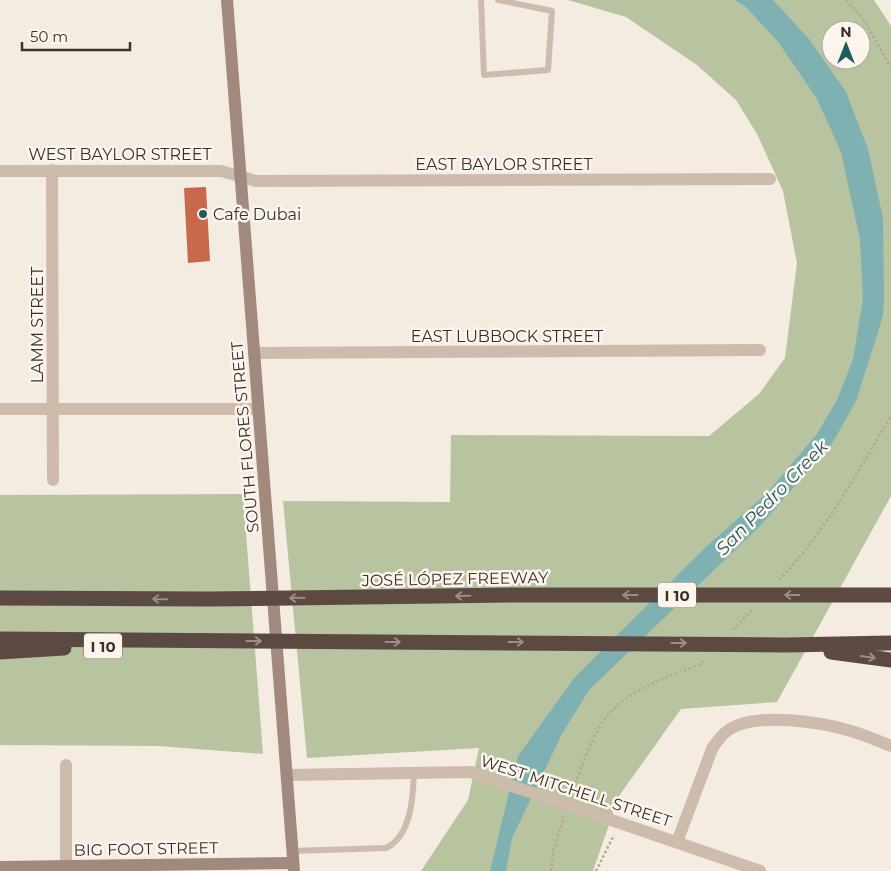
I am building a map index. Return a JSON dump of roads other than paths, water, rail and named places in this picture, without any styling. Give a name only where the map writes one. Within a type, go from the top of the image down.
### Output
[{"type":"highway","points":[[841,595],[891,588]]},
{"type":"highway","name":"JOSÉ LÓPEZ FREEWAY","points":[[0,597],[209,599],[512,595],[891,595]]},
{"type":"highway","points":[[0,638],[206,641]]},
{"type":"highway","name":"I 10","points":[[0,652],[206,641],[891,643]]},
{"type":"highway","points":[[778,644],[891,660]]},
{"type":"main road","name":"SOUTH FLORES STREET","points":[[227,0],[293,862]]},
{"type":"main road","name":"BIG FOOT STREET","points":[[0,867],[293,862]]},
{"type":"street","name":"LAMM STREET","points":[[52,170],[53,480]]},
{"type":"street","name":"WEST BAYLOR STREET","points":[[0,171],[221,171],[240,176]]},
{"type":"street","name":"EAST BAYLOR STREET","points":[[240,176],[256,181],[770,180]]},
{"type":"street","name":"EAST LUBBOCK STREET","points":[[254,354],[760,350]]},
{"type":"street","points":[[0,409],[258,409]]},
{"type":"street","points":[[677,842],[712,749],[720,736],[730,728],[748,722],[777,720],[835,727],[891,746]]},
{"type":"street","points":[[66,766],[66,867]]},
{"type":"street","name":"WEST MITCHELL STREET","points":[[287,775],[471,772],[612,819],[752,870]]},
{"type":"lane","points":[[481,0],[484,75],[548,70],[552,10],[498,0]]},
{"type":"lane","points":[[293,862],[386,848],[392,845],[404,830],[413,791],[414,773]]},
{"type":"water","name":"San Pedro Creek","points":[[735,0],[773,0],[809,39],[821,56],[821,70],[831,70],[846,92],[868,149],[883,218],[883,315],[856,401],[833,442],[760,526],[589,690],[562,734],[512,838],[506,871],[490,871],[518,756],[575,677],[708,545],[767,493],[817,434],[837,400],[853,359],[863,299],[860,240],[841,152],[817,99],[779,43],[746,7]]},
{"type":"place","name":"Cafe Dubai","points":[[203,214]]}]
